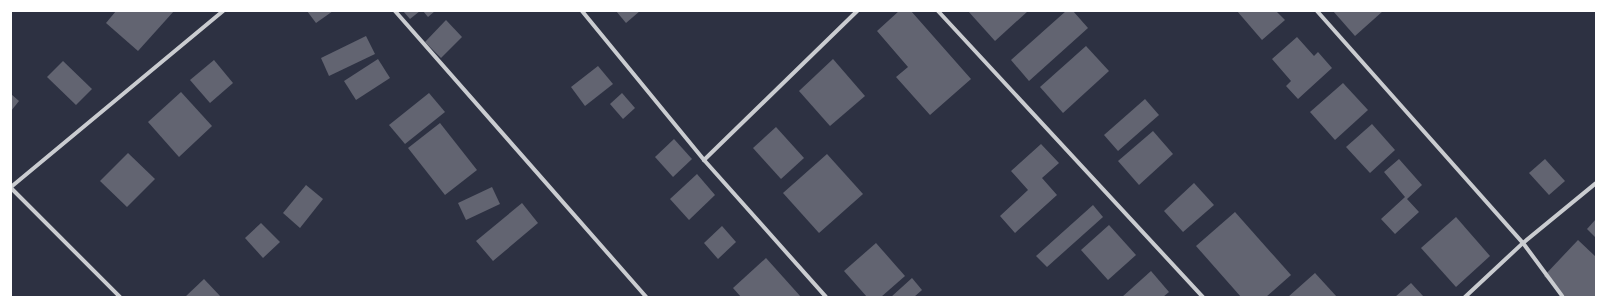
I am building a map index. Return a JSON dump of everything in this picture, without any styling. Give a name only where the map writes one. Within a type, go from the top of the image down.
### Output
[{"type":"street","points":[[120,297],[11,188],[224,11]]},
{"type":"street","points":[[395,11],[646,297]]},
{"type":"street","points":[[582,11],[704,160],[825,297]]},
{"type":"street","points":[[704,160],[857,11]]},
{"type":"street","points":[[938,11],[1203,297]]},
{"type":"street","points":[[1317,11],[1523,243],[1563,297]]},
{"type":"street","points":[[1465,297],[1523,243],[1596,182]]},
{"type":"building","points":[[116,11],[174,11],[138,51],[106,23]]},
{"type":"building","points":[[307,11],[333,11],[316,23]]},
{"type":"building","points":[[403,11],[420,11],[410,19]]},
{"type":"building","points":[[423,11],[435,11],[428,17]]},
{"type":"building","points":[[616,11],[640,11],[626,23]]},
{"type":"building","points":[[899,11],[911,11],[971,79],[930,115],[896,77],[908,67],[877,31]]},
{"type":"building","points":[[968,11],[1028,11],[995,41]]},
{"type":"building","points":[[1066,11],[1073,11],[1088,28],[1029,81],[1011,60]]},
{"type":"building","points":[[1237,11],[1276,11],[1285,20],[1262,40]]},
{"type":"building","points":[[1333,11],[1383,11],[1355,36]]},
{"type":"building","points":[[446,20],[462,37],[441,58],[425,42]]},
{"type":"building","points":[[366,36],[375,54],[329,76],[321,58]]},
{"type":"building","points":[[1297,37],[1314,56],[1318,52],[1332,68],[1298,99],[1286,86],[1291,81],[1272,59]]},
{"type":"building","points":[[1086,46],[1109,71],[1063,113],[1040,87]]},
{"type":"building","points":[[378,59],[390,78],[356,100],[344,81]]},
{"type":"building","points":[[833,59],[865,96],[830,126],[799,91]]},
{"type":"building","points":[[214,60],[233,83],[210,103],[190,80]]},
{"type":"building","points":[[63,61],[92,89],[76,105],[47,77]]},
{"type":"building","points":[[598,66],[613,84],[585,106],[571,87]]},
{"type":"building","points":[[1343,83],[1368,110],[1335,140],[1310,112]]},
{"type":"building","points":[[181,92],[212,126],[179,157],[148,122]]},
{"type":"building","points":[[429,93],[445,112],[405,144],[389,125]]},
{"type":"building","points":[[622,93],[635,108],[623,119],[610,104]]},
{"type":"building","points":[[11,94],[19,101],[11,111]]},
{"type":"building","points":[[1145,99],[1159,115],[1118,151],[1104,135]]},
{"type":"building","points":[[440,123],[477,170],[445,195],[408,148]]},
{"type":"building","points":[[1372,124],[1395,150],[1370,173],[1346,147]]},
{"type":"building","points":[[776,127],[804,158],[781,179],[753,148]]},
{"type":"building","points":[[1153,131],[1173,154],[1139,185],[1118,161]]},
{"type":"building","points":[[674,139],[692,159],[673,177],[655,157]]},
{"type":"building","points":[[1041,144],[1059,163],[1042,178],[1057,195],[1015,233],[1000,216],[1028,190],[1011,171]]},
{"type":"building","points":[[128,153],[155,179],[127,207],[100,181]]},
{"type":"building","points":[[827,154],[863,194],[819,233],[783,193]]},
{"type":"building","points":[[1399,159],[1422,185],[1407,199],[1419,212],[1395,234],[1381,219],[1405,197],[1384,172]]},
{"type":"building","points":[[1545,159],[1565,181],[1549,195],[1529,173]]},
{"type":"building","points":[[697,174],[715,195],[689,220],[670,199]]},
{"type":"building","points":[[1194,183],[1214,205],[1183,232],[1164,211]]},
{"type":"building","points":[[306,185],[323,199],[300,228],[283,213]]},
{"type":"building","points":[[492,187],[500,204],[466,220],[458,203]]},
{"type":"building","points":[[522,203],[538,223],[493,261],[476,241]]},
{"type":"building","points":[[1093,205],[1103,217],[1047,267],[1036,256]]},
{"type":"building","points":[[1235,212],[1291,275],[1266,297],[1241,297],[1196,246]]},
{"type":"building","points":[[1456,217],[1490,256],[1456,287],[1421,248]]},
{"type":"building","points":[[1596,219],[1596,238],[1587,229]]},
{"type":"building","points":[[261,223],[280,242],[263,258],[245,238]]},
{"type":"building","points":[[1109,225],[1136,255],[1108,280],[1081,250]]},
{"type":"building","points":[[722,226],[736,242],[718,259],[704,243]]},
{"type":"building","points":[[1578,240],[1596,257],[1596,297],[1566,297],[1544,276]]},
{"type":"building","points":[[876,243],[905,276],[881,297],[867,297],[844,271]]},
{"type":"building","points":[[766,258],[801,297],[741,297],[733,288]]},
{"type":"building","points":[[1151,271],[1169,292],[1163,297],[1122,297]]},
{"type":"building","points":[[1315,273],[1337,297],[1288,297]]},
{"type":"building","points":[[912,278],[922,290],[914,297],[891,297]]},
{"type":"building","points":[[204,279],[221,297],[185,297]]},
{"type":"building","points":[[1411,283],[1424,297],[1395,297]]}]
